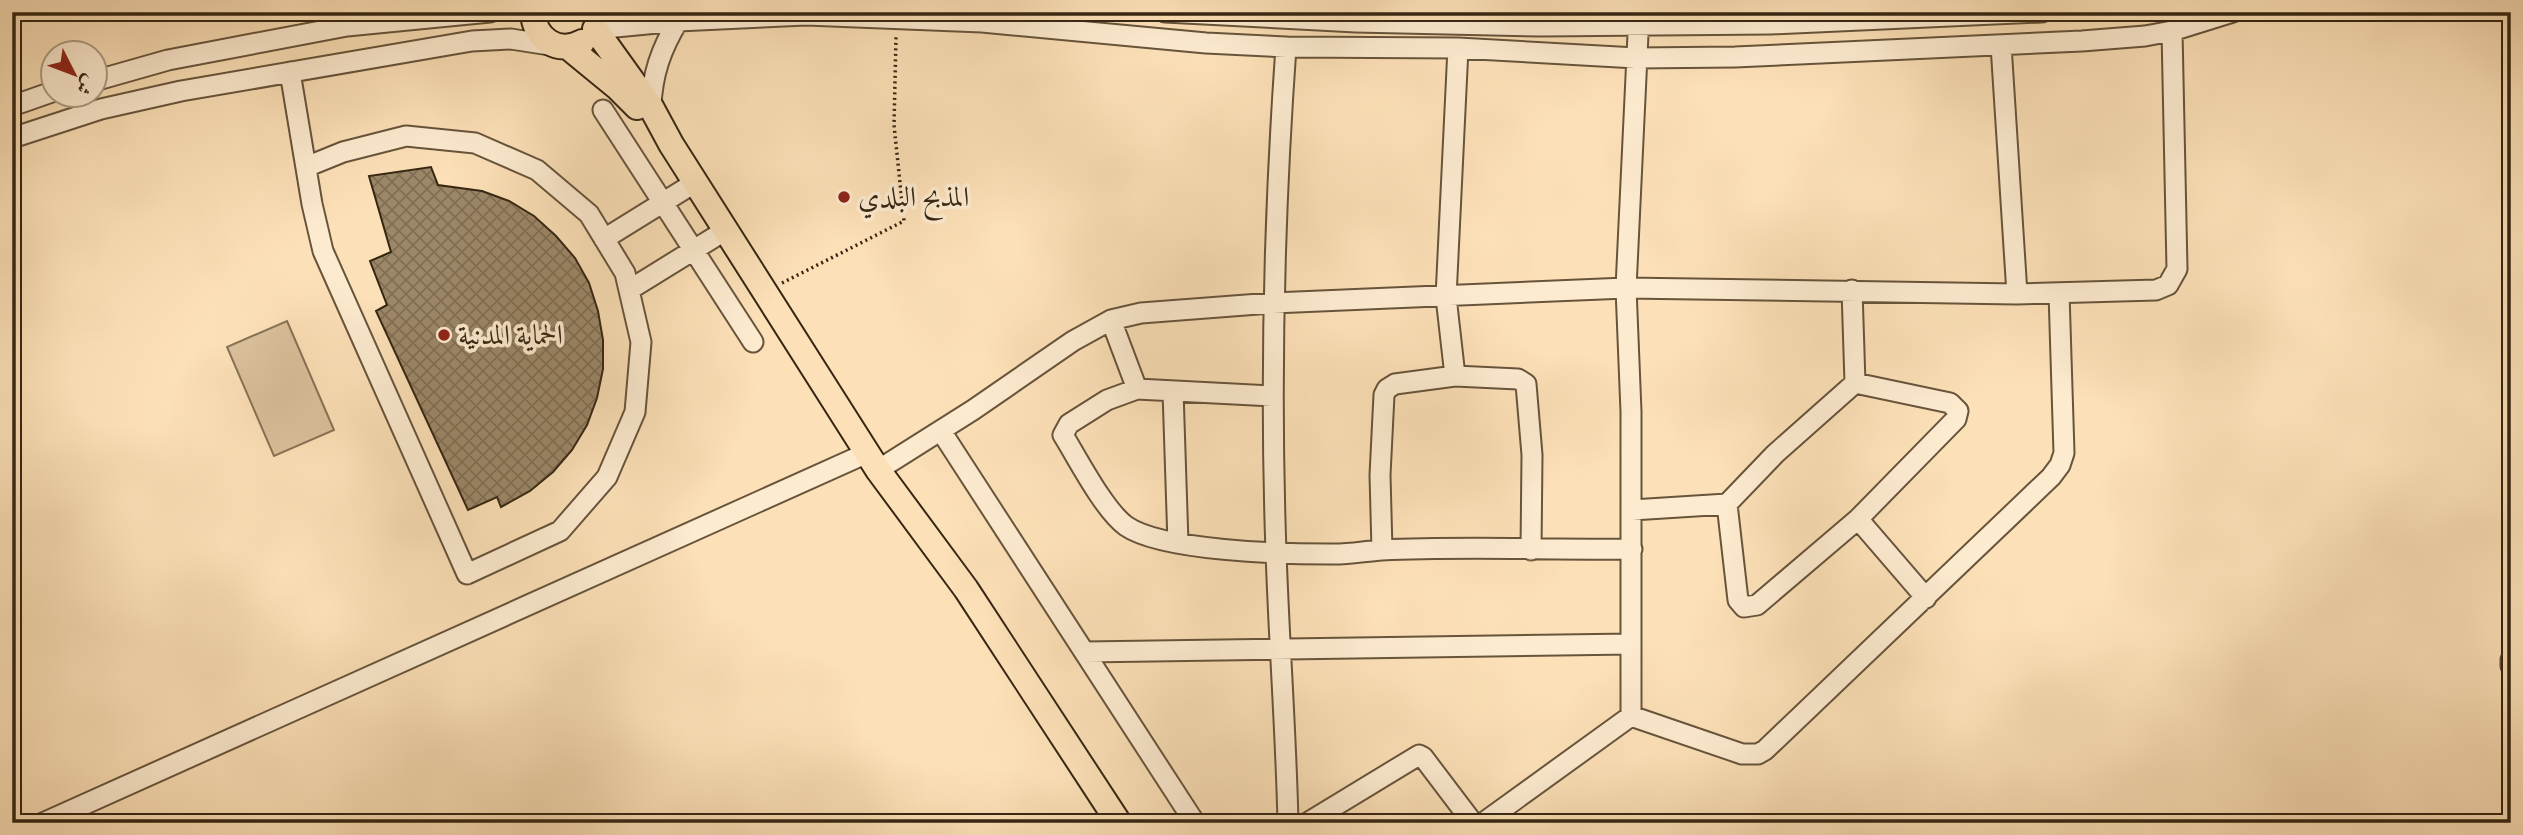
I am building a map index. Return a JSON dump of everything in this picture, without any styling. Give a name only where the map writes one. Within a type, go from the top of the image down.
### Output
[{"type":"main road","points":[[533,12],[539,35],[547,42],[562,47],[618,88],[671,144]]},
{"type":"main road","points":[[562,47],[579,45],[588,38],[596,21]]},
{"type":"main road","points":[[596,21],[872,461],[966,589],[1119,823]]},
{"type":"street","points":[[108,77],[340,19],[490,12]]},
{"type":"street","points":[[1166,12],[1464,18],[1541,26],[1639,18],[1771,24],[2039,12]]},
{"type":"street","points":[[596,21],[678,21],[806,14],[982,22],[1206,43],[1286,47],[1458,48],[1636,58],[1735,57],[2082,41],[2172,31],[2233,12]]},
{"type":"street","points":[[1631,716],[1632,510],[1626,288],[1639,18]]},
{"type":"street","points":[[651,107],[660,53],[678,21]]},
{"type":"street","points":[[43,823],[941,431],[1073,341],[1111,320],[1141,313],[1273,303],[1626,288],[2017,294],[2156,290],[2168,285],[2177,269],[2172,31]]},
{"type":"street","points":[[12,138],[101,109],[181,91],[472,41],[512,39],[562,47]]},
{"type":"street","points":[[2001,45],[2017,294]]},
{"type":"street","points":[[1286,47],[1279,142],[1273,303],[1273,396],[1276,551],[1288,823]]},
{"type":"street","points":[[1455,376],[1446,297],[1458,48]]},
{"type":"street","points":[[290,72],[306,167],[323,251],[467,574],[560,531],[607,477],[635,412],[641,342],[629,290],[625,273],[589,214],[537,170],[475,143],[406,136],[343,152],[306,167]]},
{"type":"street","points":[[12,106],[38,97]]},
{"type":"street","points":[[603,110],[753,342]]},
{"type":"street","points":[[604,239],[696,182]]},
{"type":"street","points":[[629,290],[726,230]]},
{"type":"street","points":[[1852,290],[1855,383]]},
{"type":"street","points":[[1631,716],[1742,754],[1758,754],[2051,477],[2060,465],[2064,445],[2059,293]]},
{"type":"street","points":[[1111,320],[1137,390]]},
{"type":"street","points":[[1382,550],[1380,475],[1384,395],[1387,389],[1395,384],[1455,376],[1518,379],[1526,384],[1532,455],[1531,550]]},
{"type":"street","points":[[1632,510],[1727,504],[1775,454],[1855,383]]},
{"type":"street","points":[[1727,504],[1738,600],[1744,607],[1758,605],[1858,519],[1956,419],[1958,411],[1950,403],[1855,383]]},
{"type":"street","points":[[1273,396],[1137,390],[1107,400],[1066,427],[1063,435],[1113,514],[1126,526],[1144,535],[1178,543],[1332,555],[1382,550],[1632,549]]},
{"type":"street","points":[[1173,391],[1178,543]]},
{"type":"street","points":[[941,431],[1195,823]]},
{"type":"street","points":[[1858,519],[1926,598]]},
{"type":"street","points":[[1085,652],[1631,644]]},
{"type":"street","points":[[2511,660],[2511,666]]},
{"type":"street","points":[[1483,823],[1631,716]]},
{"type":"street","points":[[1307,823],[1419,755],[1474,823]]},
{"type":"path","points":[[766,292],[904,221],[894,125],[897,18]]},
{"type":"shaded area","points":[[287,321],[334,430],[274,456],[227,347]]},
{"type":"building","points":[[431,167],[438,185],[482,191],[509,201],[534,216],[575,258],[589,283],[598,311],[603,340],[603,369],[597,398],[587,425],[572,450],[553,472],[530,491],[501,507],[497,497],[468,510],[376,311],[387,305],[370,261],[391,252],[369,176]]},
{"type":"place","name":"المذبح البلدي","points":[[844,197]]},
{"type":"place","name":"الحماية المدنية","points":[[444,335]]}]
